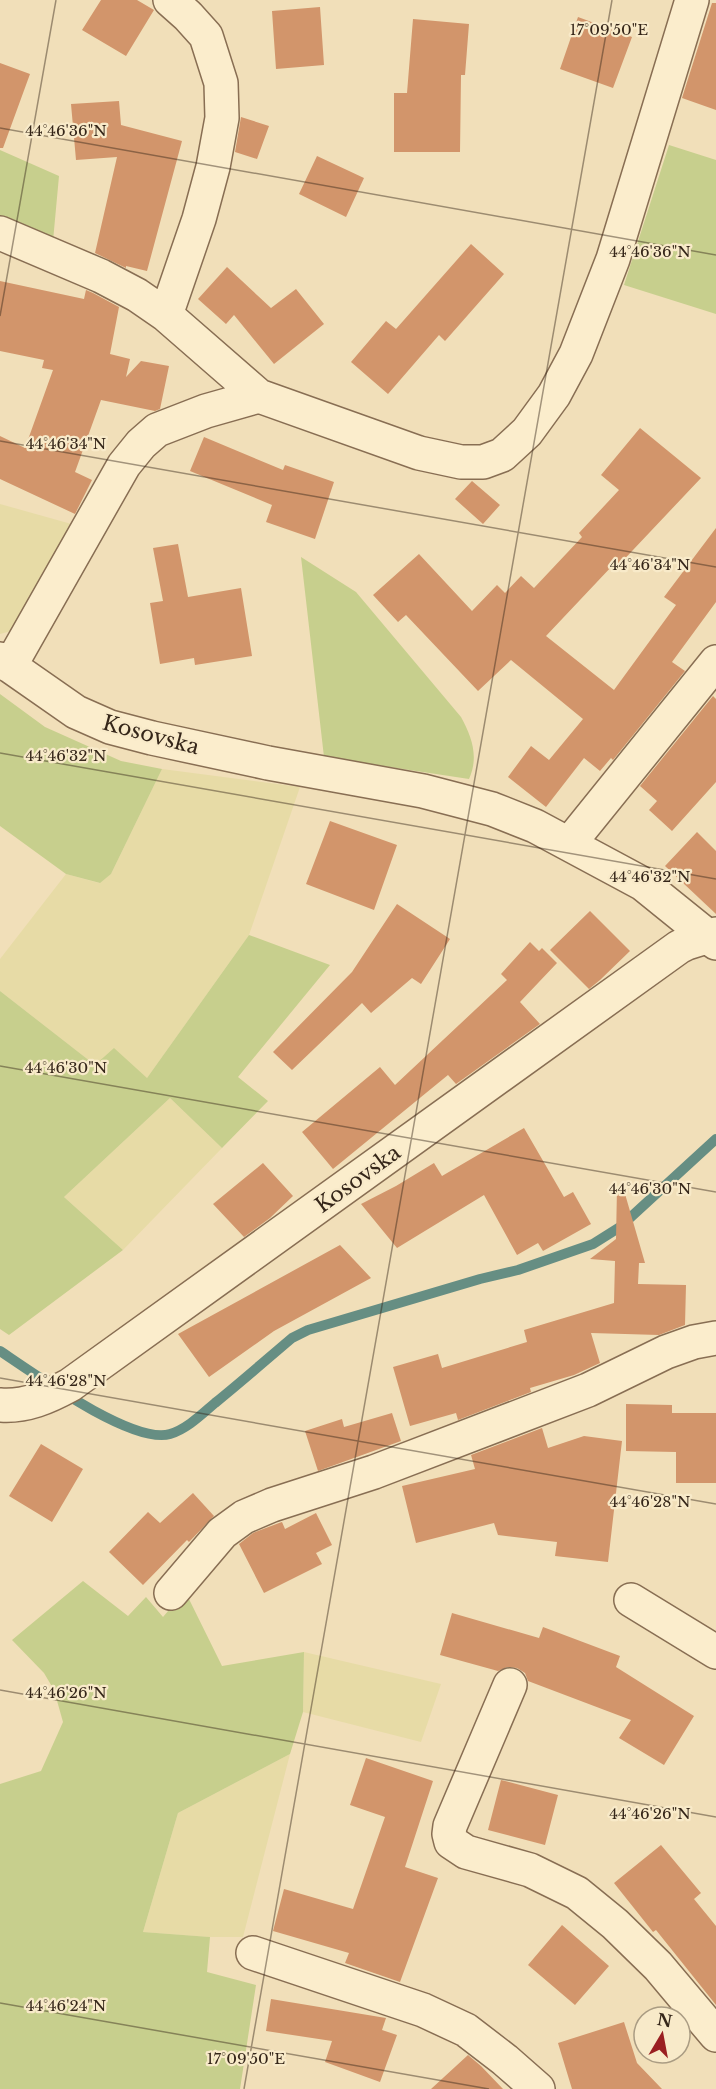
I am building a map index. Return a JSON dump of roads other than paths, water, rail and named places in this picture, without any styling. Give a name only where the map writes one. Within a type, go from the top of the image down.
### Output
[{"type":"street","points":[[166,315],[205,198],[222,118],[221,83],[206,36],[170,0]]},
{"type":"street","points":[[0,233],[101,276],[137,295],[166,315],[259,396],[418,453],[461,462],[483,462],[502,455],[527,432],[554,395],[576,354],[613,259],[692,0]]},
{"type":"street","points":[[5,663],[124,465],[141,444],[158,430],[167,426],[206,411],[259,396]]},
{"type":"street","points":[[569,844],[716,662]]},
{"type":"street","name":"Kosovska","points":[[5,663],[76,712],[110,727],[268,764],[423,791],[492,809],[534,826],[643,884],[714,938]]},
{"type":"street","name":"Kosovska","points":[[0,1405],[24,1404],[59,1391],[679,947],[687,943],[714,938]]},
{"type":"street","points":[[171,1593],[222,1533],[244,1517],[272,1505],[374,1472],[588,1390],[666,1352],[694,1342],[716,1338]]},
{"type":"street","points":[[631,1600],[716,1652]]},
{"type":"street","points":[[510,1685],[450,1826],[448,1834],[451,1842],[466,1852],[530,1870],[577,1893],[615,1924],[657,1966],[716,2035]]},
{"type":"street","points":[[253,1953],[423,2010],[466,2031],[505,2060],[538,2089]]},
{"type":"waterway","points":[[0,1351],[59,1390],[109,1418],[132,1429],[153,1434],[170,1434],[194,1421],[292,1338],[308,1330],[518,1270],[593,1244],[620,1227],[716,1139]]}]
